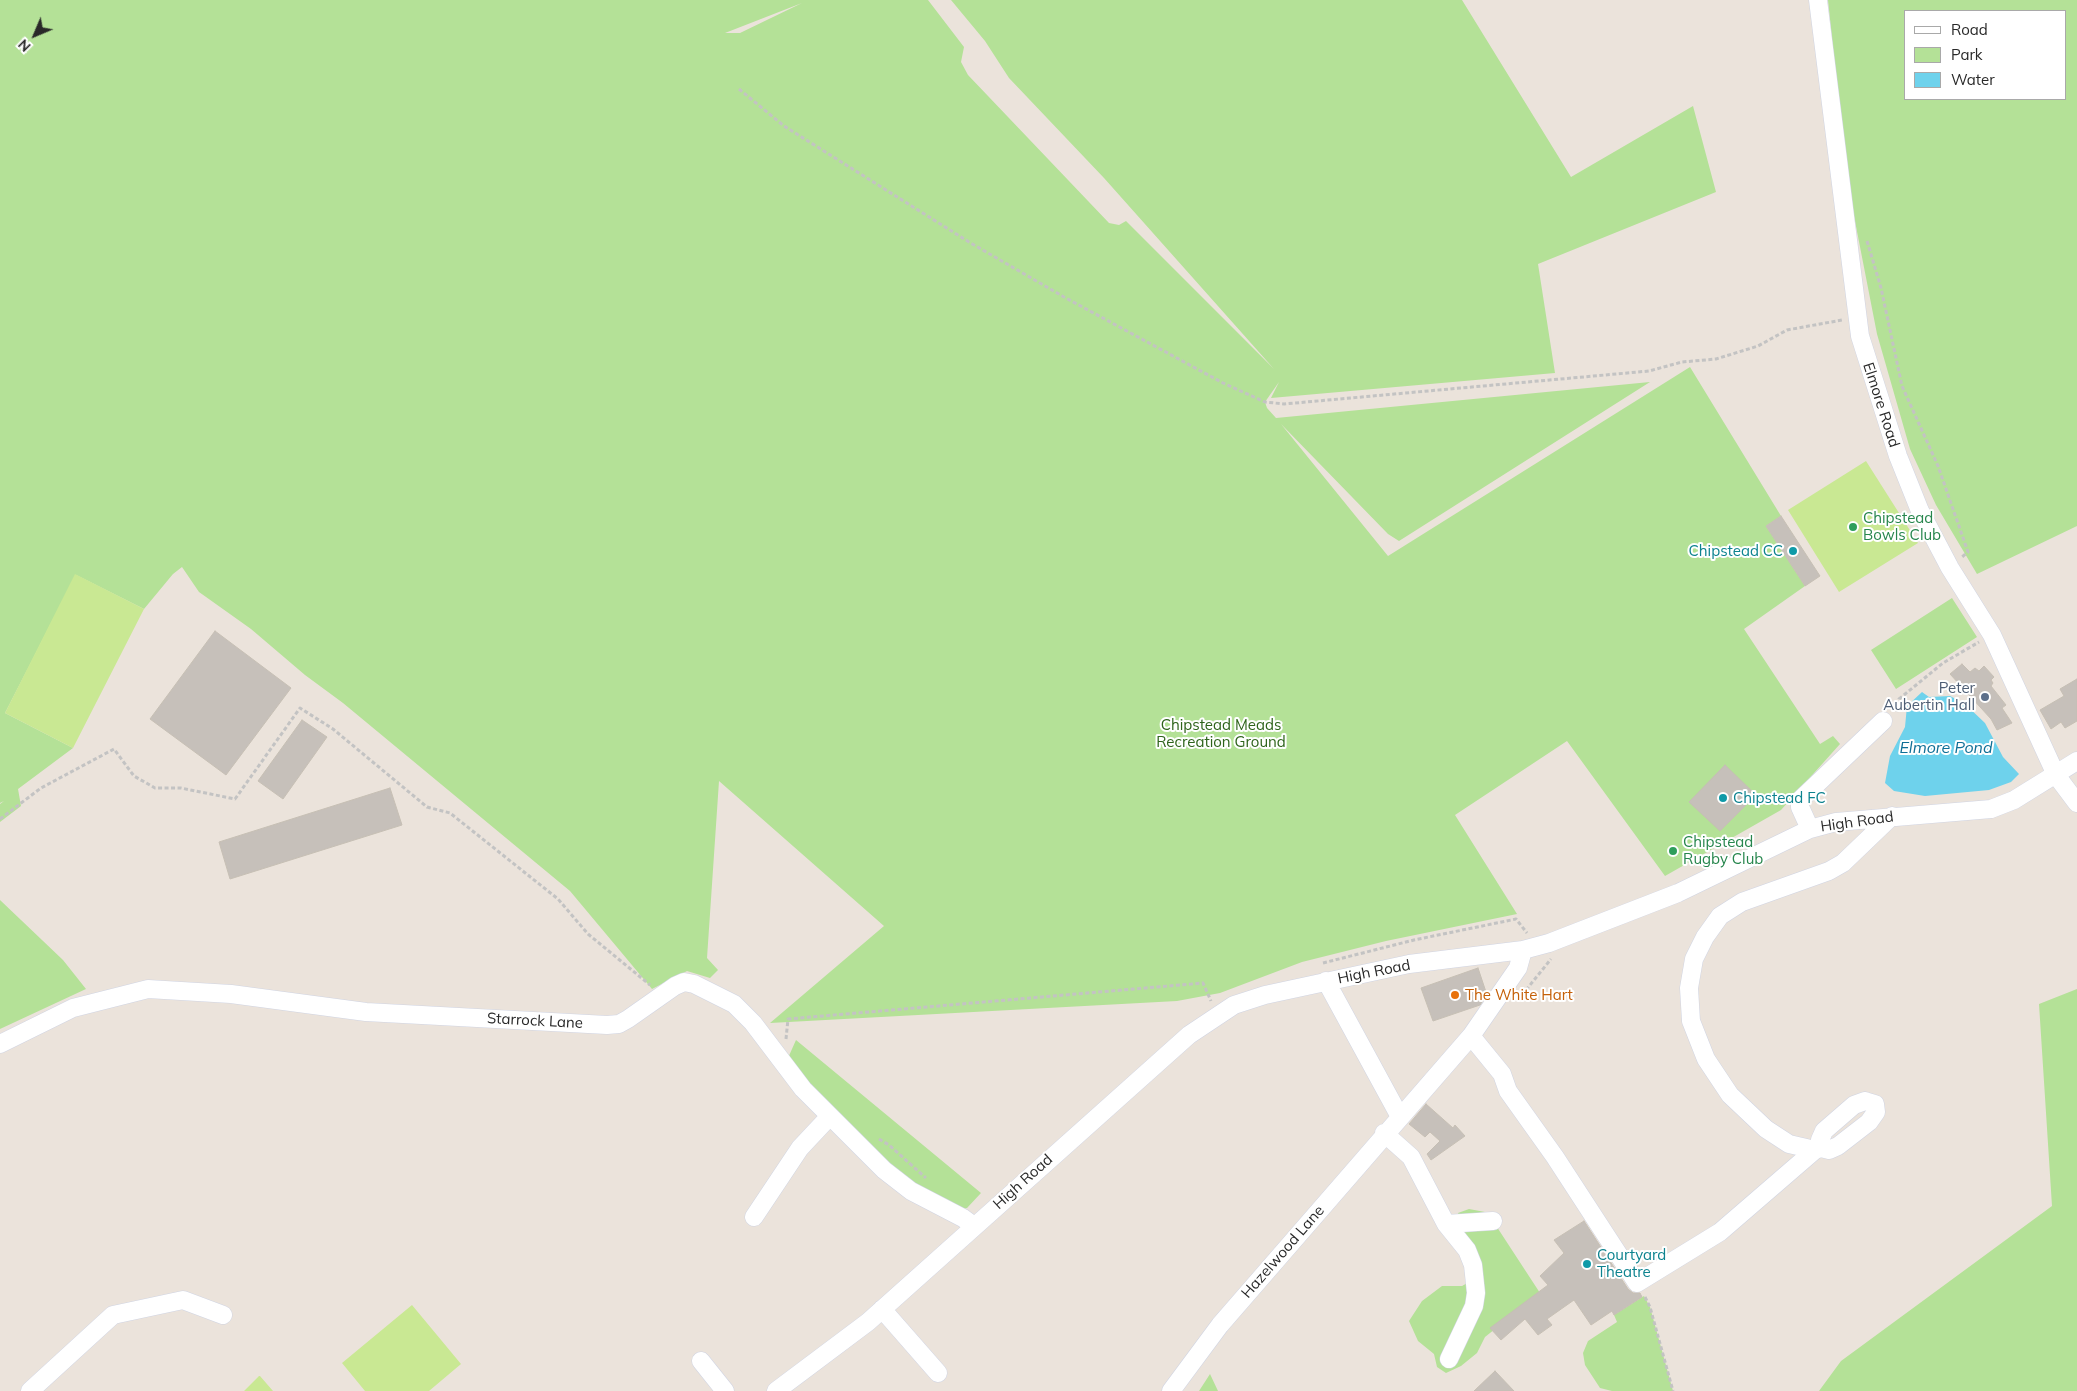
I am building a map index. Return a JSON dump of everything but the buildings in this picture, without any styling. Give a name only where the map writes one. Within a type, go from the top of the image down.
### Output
[{"type":"street","name":"Elmore Road","points":[[1818,0],[1860,336],[1898,456],[1920,512],[1950,568],[1992,635],[2056,775],[2077,802]]},
{"type":"street","points":[[1810,829],[1800,807],[1800,800],[1889,720]]},
{"type":"street","name":"High Road","points":[[776,1391],[882,1309],[1189,1035],[1210,1019],[1234,1005],[1265,995],[1326,981],[1525,942],[1567,936],[1678,893],[1810,829],[1836,822],[1892,816],[1964,813],[1991,809],[2014,800],[2077,760]]},
{"type":"street","points":[[1470,1036],[1502,1074],[1508,1091],[1555,1157],[1637,1283],[1720,1232],[1818,1149],[1789,1144],[1766,1129],[1730,1095],[1706,1059],[1692,1021],[1689,988],[1694,959],[1705,937],[1720,916],[1742,902],[1829,871],[1843,863],[1892,816]]},
{"type":"street","name":"Hazelwood Lane","points":[[1171,1391],[1220,1325],[1384,1133],[1470,1036],[1514,975],[1525,942]]},
{"type":"street","points":[[1326,981],[1400,1117]]},
{"type":"street","name":"Starrock Lane","points":[[0,1044],[73,1008],[148,989],[231,994],[366,1012],[607,1025],[619,1024],[628,1019],[684,982],[694,984],[734,1004],[754,1024],[803,1089],[884,1170],[911,1191],[974,1226]]},
{"type":"street","points":[[754,1217],[800,1148],[830,1116]]},
{"type":"street","points":[[1384,1133],[1411,1157],[1446,1224],[1473,1265],[1476,1292],[1474,1306],[1449,1360]]},
{"type":"street","points":[[1446,1224],[1493,1221]]},
{"type":"street","points":[[30,1391],[113,1315],[183,1300],[223,1315]]},
{"type":"street","points":[[882,1309],[938,1373]]},
{"type":"street","points":[[701,1361],[725,1391]]},
{"type":"path","points":[[739,89],[784,126],[969,242],[1089,311],[1223,383],[1265,402],[1284,404],[1649,372],[1682,362],[1716,359],[1758,346],[1787,330],[1799,326],[1857,318]]},
{"type":"path","points":[[1866,236],[1881,288],[1902,386],[1938,466],[1968,552],[1950,568]]},
{"type":"path","points":[[1889,720],[1899,699],[1943,663],[1992,635]]},
{"type":"path","points":[[0,819],[41,788],[114,749],[134,776],[155,788],[181,788],[235,799],[300,708],[332,729],[427,807],[450,813],[558,898],[588,934],[662,995]]},
{"type":"path","points":[[1315,965],[1414,940],[1516,919],[1525,942]]},
{"type":"path","points":[[777,1054],[785,1048],[788,1019],[1203,983],[1211,1002]]},
{"type":"path","points":[[1207,1008],[1211,1002],[1221,998]]},
{"type":"path","points":[[872,1135],[889,1145],[933,1184]]},
{"type":"path","points":[[1637,1283],[1650,1306],[1673,1391]]},
{"type":"green space","name":"Chipstead Meads Recreation Ground","points":[[0,0],[928,0],[964,47],[961,62],[968,75],[1109,223],[1119,225],[1126,221],[1274,369],[1104,178],[1009,78],[985,41],[951,0],[1462,0],[1571,177],[1693,106],[1716,192],[1538,264],[1555,373],[1271,398],[1279,382],[1265,402],[1267,408],[1276,418],[1650,382],[1399,541],[1388,534],[1281,424],[1388,556],[1690,367],[1781,516],[1766,526],[1805,586],[1744,629],[1820,744],[1833,736],[1840,744],[1781,810],[1665,876],[1567,741],[1455,815],[1517,914],[1386,941],[1302,962],[1220,993],[1177,1001],[770,1023],[884,926],[719,781],[707,958],[718,970],[710,978],[687,971],[652,989],[570,891],[343,703],[305,675],[251,629],[199,592],[182,567],[173,574],[144,609],[76,575],[5,713],[73,748],[18,789],[21,806],[0,822],[0,804],[4,801],[0,803]],"holes":[[[802,3],[740,33],[725,33]]]},
{"type":"green space","points":[[1828,0],[2077,0],[2077,526],[1977,574],[1936,505],[1910,449],[1877,334],[1846,175]]},
{"type":"green space","name":"Chipstead Bowls Club","points":[[1866,461],[1918,543],[1839,592],[1788,510]]},
{"type":"green space","points":[[75,574],[144,609],[73,748],[5,713]]},
{"type":"green space","points":[[1952,598],[1977,637],[1896,689],[1871,650]]},
{"type":"green space","points":[[0,900],[63,960],[86,989],[0,1029]]},
{"type":"green space","points":[[2077,989],[2077,1391],[1819,1391],[1841,1361],[2052,1206],[2039,1004]]},
{"type":"green space","points":[[796,1040],[981,1193],[967,1208],[958,1210],[914,1188],[805,1084],[788,1058]]},
{"type":"green space","points":[[1469,1209],[1485,1212],[1493,1221],[1540,1293],[1485,1337],[1477,1353],[1461,1366],[1446,1373],[1437,1367],[1434,1354],[1418,1341],[1409,1321],[1422,1301],[1442,1286],[1462,1286],[1471,1281],[1463,1256],[1463,1227],[1458,1213]]},
{"type":"green space","points":[[1644,1296],[1650,1307],[1673,1391],[1612,1391],[1600,1388],[1585,1365],[1583,1353],[1588,1341],[1617,1322],[1614,1315]]},
{"type":"green space","points":[[412,1305],[461,1364],[429,1391],[365,1391],[342,1363]]},
{"type":"green space","points":[[1210,1374],[1218,1391],[1199,1391]]},
{"type":"green space","points":[[259,1376],[273,1391],[244,1391]]},
{"type":"water","name":"Elmore Pond","points":[[1922,692],[1929,697],[1950,696],[1965,704],[1985,723],[2003,757],[2019,774],[2011,782],[1989,790],[1925,796],[1894,791],[1885,783],[1890,756],[1905,727],[1907,706]]},
{"type":"place","name":"Chipstead Bowls Club","points":[[1853,527]]},
{"type":"place","name":"Chipstead CC","points":[[1793,551]]},
{"type":"place","name":"Peter Aubertin Hall","points":[[1985,697]]},
{"type":"place","name":"Chipstead FC","points":[[1723,798]]},
{"type":"place","name":"Chipstead Rugby Club","points":[[1673,851]]},
{"type":"place","name":"The White Hart","points":[[1455,995]]},
{"type":"place","name":"Courtyard Theatre","points":[[1587,1264]]}]
